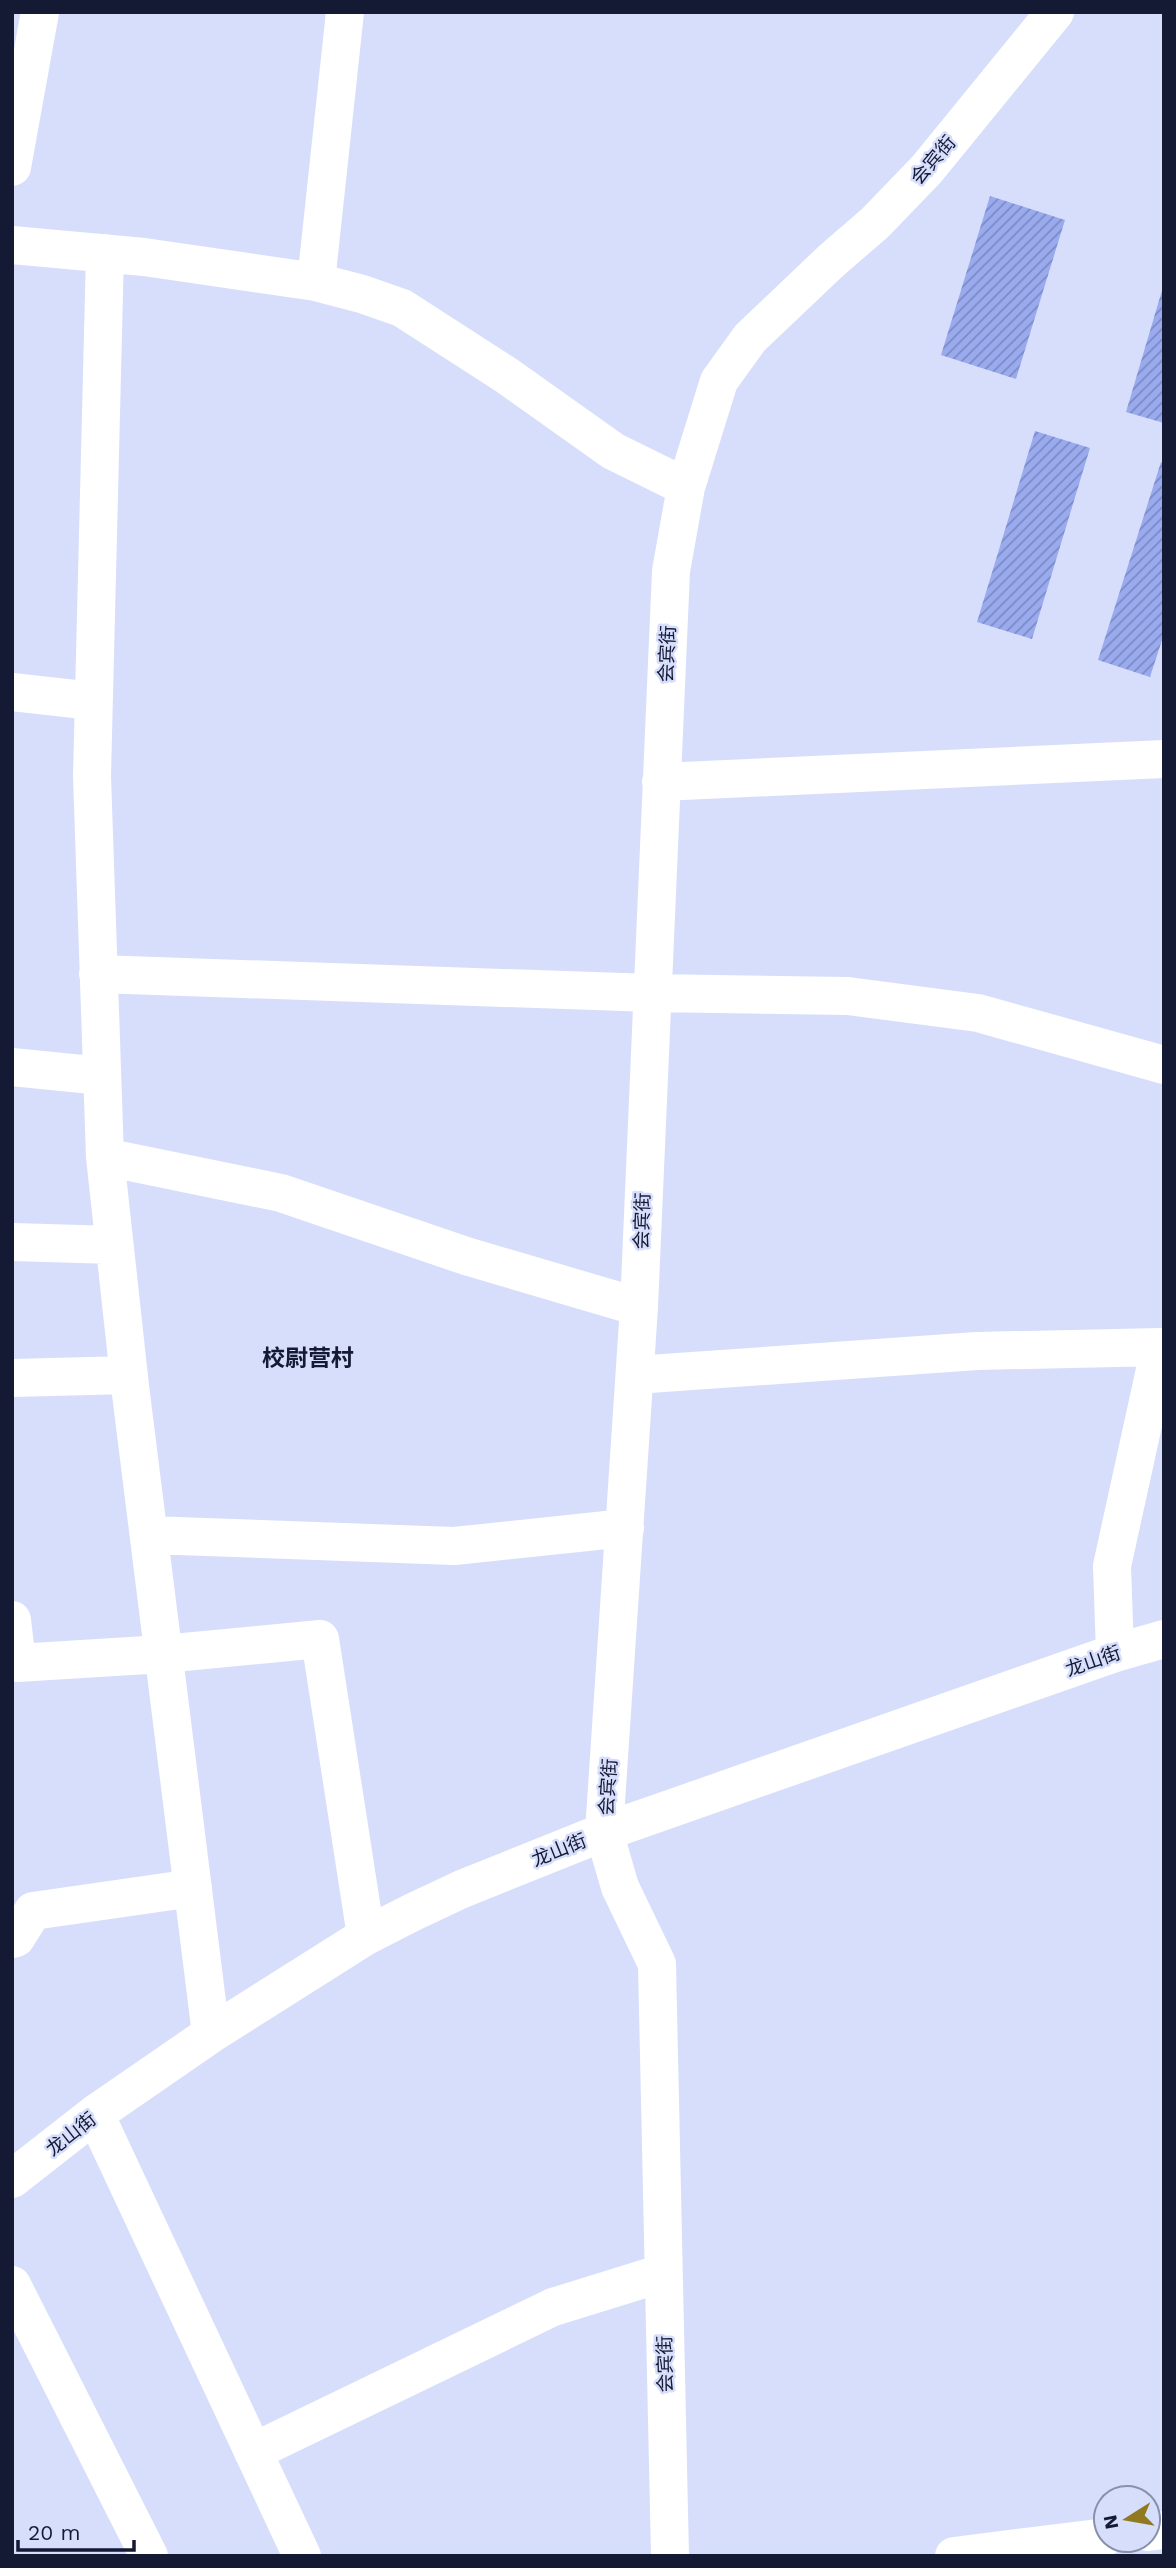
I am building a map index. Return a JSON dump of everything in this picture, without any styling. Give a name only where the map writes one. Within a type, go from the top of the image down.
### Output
[{"type":"street","points":[[12,167],[40,12]]},
{"type":"street","points":[[316,282],[345,12]]},
{"type":"street","name":"会宾街","points":[[670,2556],[657,1964],[620,1887],[604,1832],[639,1307],[671,571],[686,487],[719,381],[750,338],[875,223],[926,169],[1055,12]]},
{"type":"street","points":[[12,245],[144,257],[316,282],[402,308],[484,360],[613,452],[686,487]]},
{"type":"street","points":[[105,253],[92,776],[105,1157],[129,1375],[211,2034]]},
{"type":"street","points":[[12,692],[93,701]]},
{"type":"street","points":[[661,782],[1164,759]]},
{"type":"street","points":[[98,974],[651,993],[848,996],[978,1013],[1164,1065]]},
{"type":"street","points":[[12,1067],[102,1076]]},
{"type":"street","points":[[105,1157],[281,1192],[466,1256],[639,1307]]},
{"type":"street","points":[[12,1242],[114,1245]]},
{"type":"street","points":[[635,1376],[977,1351],[1160,1347],[1112,1566],[1115,1653]]},
{"type":"street","points":[[12,1378],[129,1375]]},
{"type":"street","points":[[149,1535],[454,1546],[625,1528]]},
{"type":"street","points":[[12,1620],[17,1663],[163,1654],[320,1639],[366,1936]]},
{"type":"street","name":"龙山街","points":[[12,2179],[95,2115],[211,2034],[366,1936],[463,1889],[604,1832],[1115,1653],[1164,1639]]},
{"type":"street","points":[[12,1939],[16,1938],[33,1911],[193,1888]]},
{"type":"street","points":[[95,2115],[302,2556]]},
{"type":"street","points":[[253,2452],[553,2306],[663,2273]]},
{"type":"street","points":[[12,2286],[149,2556]]},
{"type":"street","points":[[954,2556],[1092,2539]]},
{"type":"building","points":[[990,196],[1065,220],[1016,379],[941,355]]},
{"type":"building","points":[[1164,287],[1164,423],[1126,412]]},
{"type":"building","points":[[1035,431],[1090,448],[1032,639],[977,622]]},
{"type":"building","points":[[1161,462],[1164,463],[1164,634],[1150,677],[1098,660]]},
{"type":"district","name":"校尉营村","points":[[308,1358]]}]
